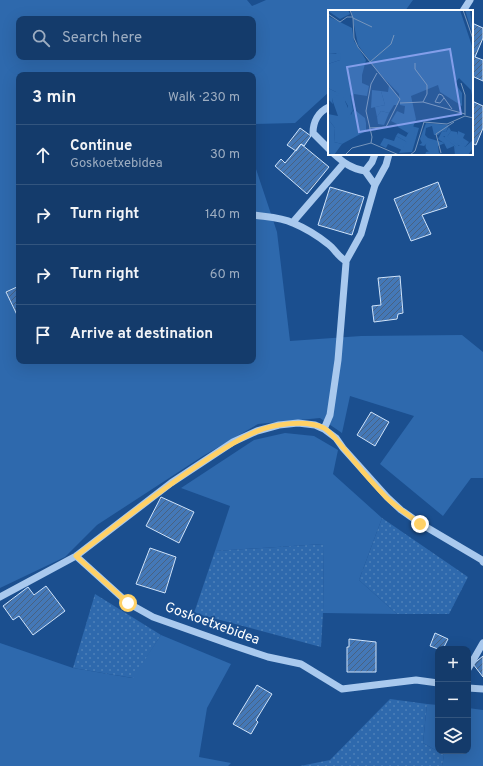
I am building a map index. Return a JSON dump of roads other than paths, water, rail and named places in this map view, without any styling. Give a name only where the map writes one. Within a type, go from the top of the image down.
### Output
[{"type":"street","points":[[464,10],[470,0]]},
{"type":"street","points":[[328,107],[324,109],[318,116],[313,126],[313,133],[328,148]]},
{"type":"street","points":[[335,155],[344,163],[358,170],[366,171]]},
{"type":"street","points":[[366,171],[375,155]]},
{"type":"street","points":[[256,215],[293,222],[331,245],[342,259],[346,261],[361,234],[375,185],[390,155]]},
{"type":"street","points":[[293,222],[344,163]]},
{"type":"street","points":[[366,171],[375,185]]},
{"type":"street","points":[[324,429],[330,415],[338,360],[346,262]]},
{"type":"street","points":[[0,597],[76,556],[171,483],[233,442],[257,431],[279,425],[298,423],[315,425],[324,429],[336,438],[343,448],[387,497],[401,510],[420,524],[483,562]]},
{"type":"street","name":"Goskoetxebidea","points":[[76,556],[128,603],[153,616],[268,657],[301,664],[342,689],[416,680],[435,683]]},
{"type":"street","points":[[471,664],[483,643]]},
{"type":"street","points":[[471,687],[483,689]]}]
